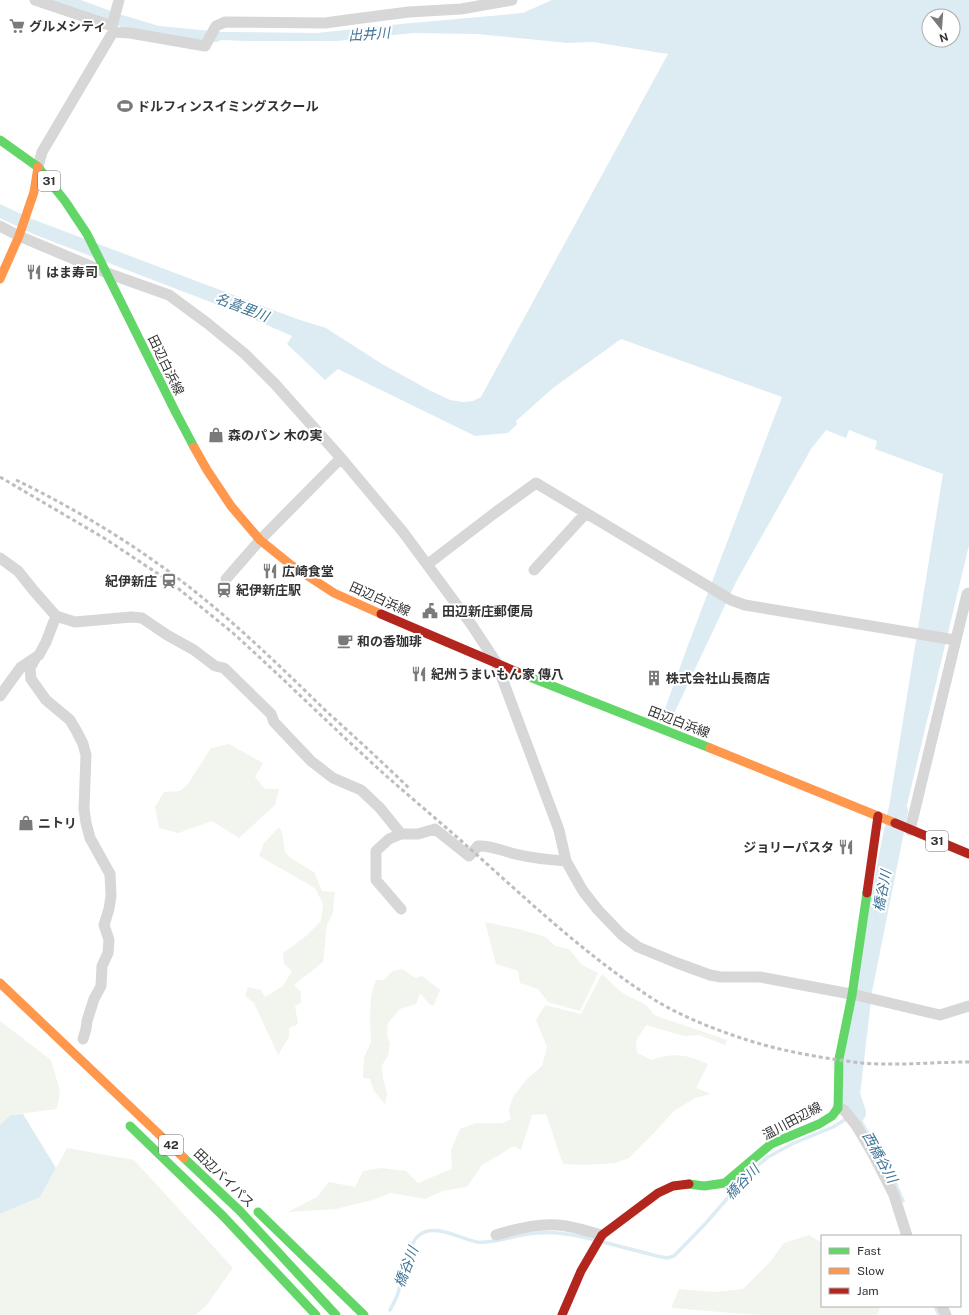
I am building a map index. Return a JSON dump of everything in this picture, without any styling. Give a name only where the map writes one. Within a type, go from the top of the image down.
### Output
[{"type":"main road","name":"田辺白浜線","points":[[0,140],[38,167],[65,201],[88,234],[175,411],[207,470],[230,506],[260,540],[291,565],[334,593],[496,662],[520,674],[769,771],[969,854]]},
{"type":"main road","points":[[0,279],[19,236],[34,192],[38,167]]},
{"type":"main road","name":"温川田辺線","points":[[562,1315],[581,1272],[602,1235],[658,1193],[673,1186],[686,1184],[704,1186],[725,1183],[771,1144],[819,1124],[841,1109],[838,1059],[854,995],[881,818]]},
{"type":"main road","name":"田辺バイパス","points":[[0,983],[240,1211],[336,1315]]},
{"type":"main road","name":"42","points":[[122,1118],[223,1216],[316,1315]]},
{"type":"main road","points":[[148,1122],[226,1185]]},
{"type":"main road","points":[[250,1204],[364,1315]]},
{"type":"main road","points":[[223,1216],[305,1315]]},
{"type":"street","points":[[35,0],[130,34],[205,46],[215,27],[224,22],[325,23],[401,13],[461,9],[512,0]]},
{"type":"street","points":[[38,167],[42,152],[112,28],[118,4]]},
{"type":"street","points":[[0,226],[19,236],[170,295],[245,354],[275,384],[341,458],[428,564],[496,662],[559,830],[566,861],[583,891],[598,910],[622,935],[638,947],[710,975],[721,977],[760,977],[874,999],[940,1015],[969,1006]]},
{"type":"street","points":[[226,580],[260,540],[341,458]]},
{"type":"street","points":[[428,564],[496,512],[536,484],[731,600],[745,605],[955,640]]},
{"type":"street","points":[[534,570],[586,514]]},
{"type":"street","points":[[0,558],[18,571],[56,616],[75,622],[131,616],[142,618],[167,635],[194,650],[215,666],[224,668],[271,714],[274,722],[311,761],[333,778],[361,790],[380,808],[401,834]]},
{"type":"street","points":[[907,829],[967,594],[969,593]]},
{"type":"street","points":[[0,696],[21,667],[39,655],[46,642],[56,616]]},
{"type":"street","points":[[36,657],[30,668],[31,679],[46,700],[70,720],[83,744],[86,755],[84,809],[86,823],[90,838],[110,874],[111,896],[104,925],[109,940],[108,952],[102,966],[101,986],[94,999],[83,1039]]},
{"type":"street","points":[[400,909],[376,880],[376,850],[389,839],[401,834],[418,834],[435,829],[469,856],[478,846],[485,846],[539,859],[566,861]]},
{"type":"street","points":[[841,1109],[856,1125],[873,1154],[894,1196],[907,1235]]},
{"type":"street","points":[[496,1235],[522,1227],[565,1226],[602,1235]]},
{"type":"shaded area","points":[[229,744],[263,763],[255,777],[265,789],[279,789],[275,805],[239,838],[212,821],[178,833],[159,828],[155,807],[164,792],[180,791],[188,784],[211,748]]},
{"type":"shaded area","points":[[279,827],[282,832],[285,852],[292,859],[314,872],[322,891],[335,892],[333,913],[327,925],[323,962],[294,985],[301,992],[301,1003],[295,1006],[298,1024],[289,1028],[289,1037],[278,1055],[254,1003],[245,996],[248,987],[261,990],[265,997],[283,986],[292,971],[284,964],[283,953],[306,936],[321,921],[323,904],[315,888],[259,856],[264,843]]},
{"type":"shaded area","points":[[485,922],[519,929],[546,937],[555,946],[569,949],[582,965],[598,973],[580,1011],[548,1002],[538,989],[520,983],[518,971],[496,964]]},
{"type":"shaded area","points":[[402,969],[416,978],[422,976],[440,990],[434,1005],[430,1005],[420,993],[416,1004],[400,1009],[388,1023],[387,1035],[390,1044],[388,1056],[382,1065],[383,1078],[387,1094],[385,1104],[374,1091],[370,1079],[363,1078],[364,1057],[371,1042],[371,996],[376,980],[383,980],[393,971]]},
{"type":"shaded area","points":[[602,974],[621,992],[646,1005],[654,1015],[727,1040],[725,1045],[699,1035],[684,1036],[646,1025],[636,1041],[637,1053],[652,1060],[674,1055],[693,1058],[708,1064],[696,1088],[711,1094],[695,1098],[674,1111],[629,1158],[615,1163],[586,1165],[563,1164],[546,1114],[532,1115],[521,1150],[514,1146],[482,1165],[467,1187],[443,1191],[425,1199],[391,1193],[376,1199],[336,1209],[288,1212],[317,1197],[329,1182],[355,1187],[363,1171],[381,1168],[406,1171],[418,1183],[452,1169],[451,1150],[460,1129],[476,1123],[503,1123],[511,1119],[509,1109],[513,1097],[527,1079],[542,1066],[547,1047],[536,1020],[545,1005],[581,1014]]},
{"type":"shaded area","points":[[0,1021],[51,1060],[60,1091],[57,1109],[10,1115],[0,1125]]},
{"type":"shaded area","points":[[67,1148],[134,1160],[233,1268],[206,1306],[195,1315],[0,1315],[0,1214],[40,1197]]},
{"type":"shaded area","points":[[809,1235],[821,1242],[821,1307],[880,1307],[877,1315],[758,1315],[671,1308],[679,1289],[714,1292],[743,1289],[770,1262],[784,1243]]},
{"type":"water","points":[[43,0],[81,0],[119,14],[159,26],[222,32],[317,33],[523,13],[552,0],[969,0],[969,545],[905,813],[889,807],[943,474],[875,449],[877,441],[849,430],[846,438],[826,430],[811,449],[736,582],[671,720],[662,717],[782,397],[621,339],[553,388],[516,421],[517,424],[508,433],[475,436],[338,369],[325,380],[287,344],[292,336],[234,311],[33,234],[0,218],[0,204],[32,219],[297,319],[326,328],[382,364],[429,390],[450,400],[463,402],[473,401],[481,397],[668,54],[593,42],[568,43],[477,34],[413,33],[337,41],[221,40],[213,42],[131,31]]},
{"type":"water","points":[[23,1114],[56,1168],[40,1197],[0,1214],[0,1125],[10,1115]]},
{"type":"waterway","name":"橋谷川","points":[[856,1113],[850,1094],[862,991],[898,811]]},
{"type":"waterway","name":"橋谷川","points":[[756,1167],[768,1157],[792,1144],[833,1127],[856,1113],[891,1173],[903,1201]]},
{"type":"waterway","name":"橋谷川","points":[[603,1242],[667,1258],[674,1256],[706,1223],[751,1171]]},
{"type":"waterway","name":"橋谷川","points":[[390,1310],[397,1296],[411,1247],[418,1236],[424,1232],[439,1231],[477,1242],[496,1241],[545,1232],[570,1234],[595,1240]]},
{"type":"waterway","name":"西橋谷川","points":[[935,1307],[939,1315]]},
{"type":"railway","points":[[0,477],[104,538],[169,581],[233,633],[383,773],[575,941],[620,976],[655,1000],[691,1019],[716,1029],[756,1043],[801,1054],[875,1064],[969,1062]]},
{"type":"railway","points":[[16,480],[87,518],[133,546],[177,577],[264,651],[409,788]]},
{"type":"traffic: fast","points":[[0,140],[38,167],[65,201],[87,234],[194,447]]},
{"type":"traffic: fast","points":[[517,672],[710,748]]},
{"type":"traffic: fast","points":[[689,1184],[704,1186],[725,1183],[771,1144],[819,1124],[832,1116],[838,1108],[839,1059],[852,995],[867,893]]},
{"type":"traffic: fast","points":[[130,1126],[223,1216],[316,1315]]},
{"type":"traffic: fast","points":[[184,1158],[240,1211],[336,1315]]},
{"type":"traffic: fast","points":[[258,1212],[364,1315]]},
{"type":"traffic: slow","points":[[0,279],[19,236],[34,192],[38,167]]},
{"type":"traffic: slow","points":[[194,447],[207,470],[231,506],[260,540],[291,565],[334,593],[381,614]]},
{"type":"traffic: slow","points":[[710,748],[895,823]]},
{"type":"traffic: slow","points":[[0,983],[184,1158]]},
{"type":"traffic: jam","points":[[381,614],[517,672]]},
{"type":"traffic: jam","points":[[867,893],[878,816]]},
{"type":"traffic: jam","points":[[895,823],[969,854]]},
{"type":"traffic: jam","points":[[562,1315],[581,1271],[602,1235],[658,1193],[673,1186],[689,1184]]},
{"type":"place","name":"グルメシティ","points":[[17,26]]},
{"type":"place","name":"ドルフィンスイミングスクール","points":[[125,106]]},
{"type":"place","name":"はま寿司","points":[[34,272]]},
{"type":"place","name":"森のパン 木の実","points":[[216,435]]},
{"type":"place","name":"広崎食堂","points":[[270,571]]},
{"type":"place","name":"紀伊新庄","points":[[169,581]]},
{"type":"place","name":"紀伊新庄駅","points":[[224,590]]},
{"type":"place","name":"田辺新庄郵便局","points":[[430,611]]},
{"type":"place","name":"和の香珈琲","points":[[345,641]]},
{"type":"place","name":"紀州うまいもん家 傳八","points":[[419,674]]},
{"type":"place","name":"株式会社山長商店","points":[[654,678]]},
{"type":"place","name":"ニトリ","points":[[26,823]]},
{"type":"place","name":"ジョリーパスタ","points":[[846,847]]},
{"type":"water label","name":"出井川","points":[[369,34]]},
{"type":"water label","name":"名喜里川","points":[[242,307]]}]
